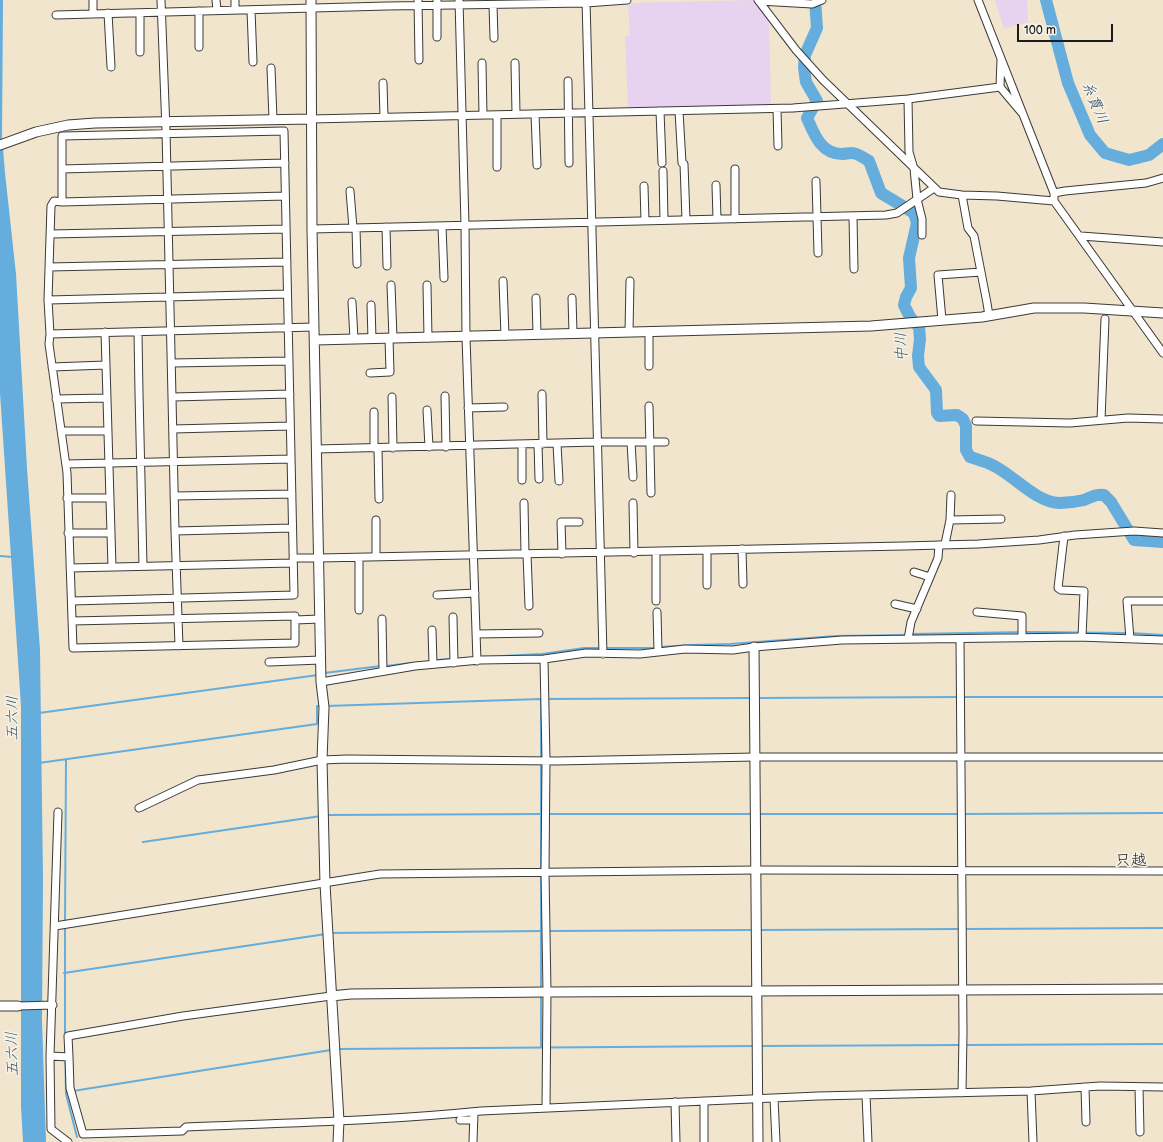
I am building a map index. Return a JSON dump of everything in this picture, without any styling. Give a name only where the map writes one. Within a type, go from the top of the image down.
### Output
[{"type":"street","points":[[93,0],[93,14]]},
{"type":"street","points":[[161,0],[169,232],[173,462],[179,646]]},
{"type":"street","points":[[216,0],[217,10]]},
{"type":"street","points":[[235,0],[235,10]]},
{"type":"street","points":[[56,15],[251,10],[311,4],[459,3],[493,5],[626,0]]},
{"type":"street","points":[[760,1],[812,4],[820,0]]},
{"type":"street","points":[[978,0],[1025,116],[1054,197],[1132,311],[1163,353]]},
{"type":"street","points":[[586,1],[590,112],[602,654]]},
{"type":"street","points":[[760,1],[796,50],[822,80],[939,192],[962,195],[1054,197],[1065,191],[1146,183],[1163,178]]},
{"type":"street","points":[[418,3],[419,60]]},
{"type":"street","points":[[437,3],[437,37]]},
{"type":"street","points":[[459,3],[465,225],[466,337],[477,661]]},
{"type":"street","points":[[311,4],[312,229],[321,660],[324,707],[322,760],[325,884],[339,1121],[338,1142]]},
{"type":"street","points":[[493,5],[494,38]]},
{"type":"street","points":[[251,10],[253,62]]},
{"type":"street","points":[[199,11],[199,46]]},
{"type":"street","points":[[140,13],[140,52]]},
{"type":"street","points":[[108,14],[111,67]]},
{"type":"street","points":[[1001,59],[1000,87],[1025,116]]},
{"type":"street","points":[[482,63],[483,115]]},
{"type":"street","points":[[515,63],[516,114]]},
{"type":"street","points":[[272,68],[273,119]]},
{"type":"street","points":[[568,81],[569,163]]},
{"type":"street","points":[[383,83],[384,117]]},
{"type":"street","points":[[0,145],[36,132],[68,125],[273,119],[777,109],[847,105],[908,99],[1000,87]]},
{"type":"street","points":[[908,99],[910,152],[914,169],[917,200],[922,219],[922,235]]},
{"type":"street","points":[[777,109],[778,146]]},
{"type":"street","points":[[660,111],[662,163]]},
{"type":"street","points":[[679,111],[682,163],[684,164],[686,220]]},
{"type":"street","points":[[535,114],[537,165]]},
{"type":"street","points":[[497,115],[497,168]]},
{"type":"street","points":[[62,202],[62,136],[284,131],[294,595],[72,601]]},
{"type":"street","points":[[62,169],[285,163]]},
{"type":"street","points":[[735,169],[735,219]]},
{"type":"street","points":[[663,171],[664,220]]},
{"type":"street","points":[[816,181],[818,252]]},
{"type":"street","points":[[716,185],[717,219]]},
{"type":"street","points":[[644,186],[645,221]]},
{"type":"street","points":[[312,229],[891,215],[897,213],[934,188]]},
{"type":"street","points":[[350,192],[357,264]]},
{"type":"street","points":[[962,195],[968,228],[974,236],[989,316]]},
{"type":"street","points":[[72,621],[295,616],[295,643],[73,648],[66,464],[49,344],[50,334],[48,300],[51,206],[54,201],[286,196]]},
{"type":"street","points":[[853,216],[854,268]]},
{"type":"street","points":[[442,226],[444,278]]},
{"type":"street","points":[[386,227],[387,266]]},
{"type":"street","points":[[51,234],[286,229]]},
{"type":"street","points":[[1081,236],[1163,242]]},
{"type":"street","points":[[49,267],[287,262]]},
{"type":"street","points":[[942,320],[938,275],[981,272]]},
{"type":"street","points":[[504,281],[505,336]]},
{"type":"street","points":[[629,332],[630,281]]},
{"type":"street","points":[[427,284],[428,338]]},
{"type":"street","points":[[370,373],[390,372],[391,285]]},
{"type":"street","points":[[48,300],[287,294]]},
{"type":"street","points":[[536,298],[537,334]]},
{"type":"street","points":[[572,298],[573,333]]},
{"type":"street","points":[[352,302],[354,339]]},
{"type":"street","points":[[371,305],[372,339]]},
{"type":"street","points":[[315,340],[871,326],[989,316],[1034,308],[1084,308],[1163,313]]},
{"type":"street","points":[[1101,420],[1105,319]]},
{"type":"street","points":[[50,334],[314,327]]},
{"type":"street","points":[[649,331],[649,366]]},
{"type":"street","points":[[105,332],[112,567]]},
{"type":"street","points":[[138,332],[143,566]]},
{"type":"street","points":[[172,363],[289,361]]},
{"type":"street","points":[[52,367],[106,365]]},
{"type":"street","points":[[173,397],[290,394]]},
{"type":"street","points":[[539,479],[542,394]]},
{"type":"street","points":[[445,396],[446,447]]},
{"type":"street","points":[[392,397],[393,448]]},
{"type":"street","points":[[56,399],[106,398]]},
{"type":"street","points":[[649,406],[651,494]]},
{"type":"street","points":[[468,408],[504,407]]},
{"type":"street","points":[[427,410],[429,447]]},
{"type":"street","points":[[374,412],[379,499]]},
{"type":"street","points":[[976,421],[1070,423],[1128,418],[1163,419]]},
{"type":"street","points":[[173,429],[290,426]]},
{"type":"street","points":[[61,432],[108,431]]},
{"type":"street","points":[[317,449],[446,447],[597,442],[665,442]]},
{"type":"street","points":[[632,442],[633,477]]},
{"type":"street","points":[[557,444],[559,481]]},
{"type":"street","points":[[522,445],[522,480]]},
{"type":"street","points":[[66,464],[291,459]]},
{"type":"street","points":[[174,496],[292,494]]},
{"type":"street","points":[[909,636],[911,622],[938,558],[950,520],[951,495]]},
{"type":"street","points":[[67,498],[110,498]]},
{"type":"street","points":[[524,503],[529,606]]},
{"type":"street","points":[[633,503],[634,553]]},
{"type":"street","points":[[950,520],[1001,519]]},
{"type":"street","points":[[376,520],[376,557]]},
{"type":"street","points":[[562,554],[561,522],[579,522]]},
{"type":"street","points":[[175,531],[292,528]]},
{"type":"street","points":[[70,568],[176,566],[319,558],[634,553],[942,545],[1039,540],[1064,536],[1134,531],[1163,533]]},
{"type":"street","points":[[68,533],[111,533]]},
{"type":"street","points":[[1064,536],[1058,588],[1084,591],[1082,637]]},
{"type":"street","points":[[742,549],[743,584]]},
{"type":"street","points":[[707,551],[707,585]]},
{"type":"street","points":[[656,552],[656,601]]},
{"type":"street","points":[[359,558],[359,610]]},
{"type":"street","points":[[914,572],[930,577]]},
{"type":"street","points":[[437,595],[474,593]]},
{"type":"street","points":[[1130,639],[1127,601],[1163,602]]},
{"type":"street","points":[[894,604],[917,610]]},
{"type":"street","points":[[657,612],[658,652]]},
{"type":"street","points":[[977,612],[1022,616],[1022,638]]},
{"type":"street","points":[[453,617],[454,663]]},
{"type":"street","points":[[295,620],[320,619]]},
{"type":"street","points":[[382,619],[384,671]]},
{"type":"street","points":[[432,630],[433,664]]},
{"type":"street","points":[[476,634],[539,633]]},
{"type":"street","points":[[322,682],[415,666],[480,660],[544,659],[586,653],[640,654],[685,649],[733,650],[842,640],[909,636],[960,640],[1082,637],[1163,640]]},
{"type":"street","points":[[960,640],[962,1093]]},
{"type":"street","points":[[754,647],[758,1142]]},
{"type":"street","points":[[544,659],[546,760],[546,1108]]},
{"type":"street","points":[[269,662],[321,660]]},
{"type":"street","points":[[139,808],[198,780],[274,770],[322,760],[546,760],[961,756],[1163,757]]},
{"type":"street","points":[[58,812],[55,926],[50,1005],[51,1129],[68,1142]]},
{"type":"street","points":[[55,926],[380,874],[757,870],[1163,871]]},
{"type":"street","points":[[1163,989],[351,994],[183,1016],[68,1036],[71,1091],[83,1134],[182,1131],[186,1126],[339,1121],[474,1112],[675,1102],[1031,1091],[1085,1087],[1163,1087]]},
{"type":"street","points":[[0,1006],[50,1005]]},
{"type":"street","points":[[50,1056],[69,1057]]},
{"type":"street","points":[[1085,1087],[1086,1122]]},
{"type":"street","points":[[1139,1087],[1140,1132]]},
{"type":"street","points":[[1031,1091],[1033,1142]]},
{"type":"street","points":[[866,1095],[868,1142]]},
{"type":"street","points":[[774,1098],[776,1142]]},
{"type":"street","points":[[704,1101],[704,1142]]},
{"type":"street","points":[[675,1102],[676,1142]]},
{"type":"street","points":[[473,1142],[474,1112]]},
{"type":"street","points":[[460,1120],[474,1120]]},
{"type":"shaded area","points":[[754,0],[769,21],[771,105],[628,109],[625,36],[630,36],[628,3]]},
{"type":"shaded area","points":[[995,0],[1027,0],[1028,22],[1004,29]]},
{"type":"water","points":[[0,0],[3,0],[2,136],[16,274],[27,468],[40,650],[43,879],[42,1021],[46,1142],[23,1142],[21,1106],[21,706],[0,393]]},
{"type":"waterway","name":"中川","points":[[815,0],[817,28],[805,55],[804,68],[806,82],[817,101],[807,118],[819,142],[824,147],[835,153],[856,154],[869,161],[881,193],[914,213],[917,223],[909,258],[911,288],[904,305],[910,317],[919,327],[919,367],[936,390],[937,413],[939,416],[957,415],[963,419],[966,426],[966,450],[970,457],[987,462],[1003,471],[1034,494],[1050,502],[1059,503],[1068,503],[1084,500],[1096,495],[1104,495],[1111,502],[1134,540],[1163,542]]},
{"type":"waterway","name":"糸貫川","points":[[1046,0],[1068,83],[1090,135],[1105,153],[1129,160],[1149,155],[1163,144]]},
{"type":"waterway","points":[[0,556],[13,557]]},
{"type":"waterway","points":[[911,634],[1027,632],[1127,633]]},
{"type":"waterway","points":[[1131,633],[1163,635]]},
{"type":"waterway","points":[[660,647],[730,644],[836,636],[907,635]]},
{"type":"waterway","points":[[503,656],[542,654],[584,648],[656,648]]},
{"type":"waterway","points":[[437,660],[450,659]]},
{"type":"waterway","points":[[386,666],[411,663]]},
{"type":"waterway","points":[[324,673],[381,666]]},
{"type":"waterway","points":[[39,713],[318,675]]},
{"type":"waterway","points":[[756,698],[958,697]]},
{"type":"waterway","points":[[962,697],[1163,697]]},
{"type":"waterway","points":[[326,706],[541,699],[752,698]]},
{"type":"waterway","points":[[541,699],[541,870]]},
{"type":"waterway","points":[[39,763],[317,724],[317,706],[322,706]]},
{"type":"waterway","points":[[65,922],[66,759]]},
{"type":"waterway","points":[[964,814],[1163,813]]},
{"type":"waterway","points":[[326,815],[543,814]]},
{"type":"waterway","points":[[548,814],[753,814]]},
{"type":"waterway","points":[[758,814],[959,814]]},
{"type":"waterway","points":[[143,842],[321,816]]},
{"type":"waterway","points":[[541,875],[541,990]]},
{"type":"waterway","points":[[65,926],[65,1036]]},
{"type":"waterway","points":[[964,929],[1163,928]]},
{"type":"waterway","points":[[758,930],[960,929]]},
{"type":"waterway","points":[[548,931],[754,930]]},
{"type":"waterway","points":[[330,933],[544,931]]},
{"type":"waterway","points":[[64,973],[326,934]]},
{"type":"waterway","points":[[541,995],[541,1047]]},
{"type":"waterway","points":[[65,1042],[66,1094],[77,1137]]},
{"type":"waterway","points":[[965,1045],[1163,1044]]},
{"type":"waterway","points":[[759,1046],[961,1045]]},
{"type":"waterway","points":[[337,1049],[755,1046]]},
{"type":"waterway","points":[[73,1091],[331,1050]]},
{"type":"district","name":"只越","points":[[1131,861]]},
{"type":"water label","name":"五六川","points":[[13,718]]},
{"type":"water label","name":"五六川","points":[[13,1054]]}]
